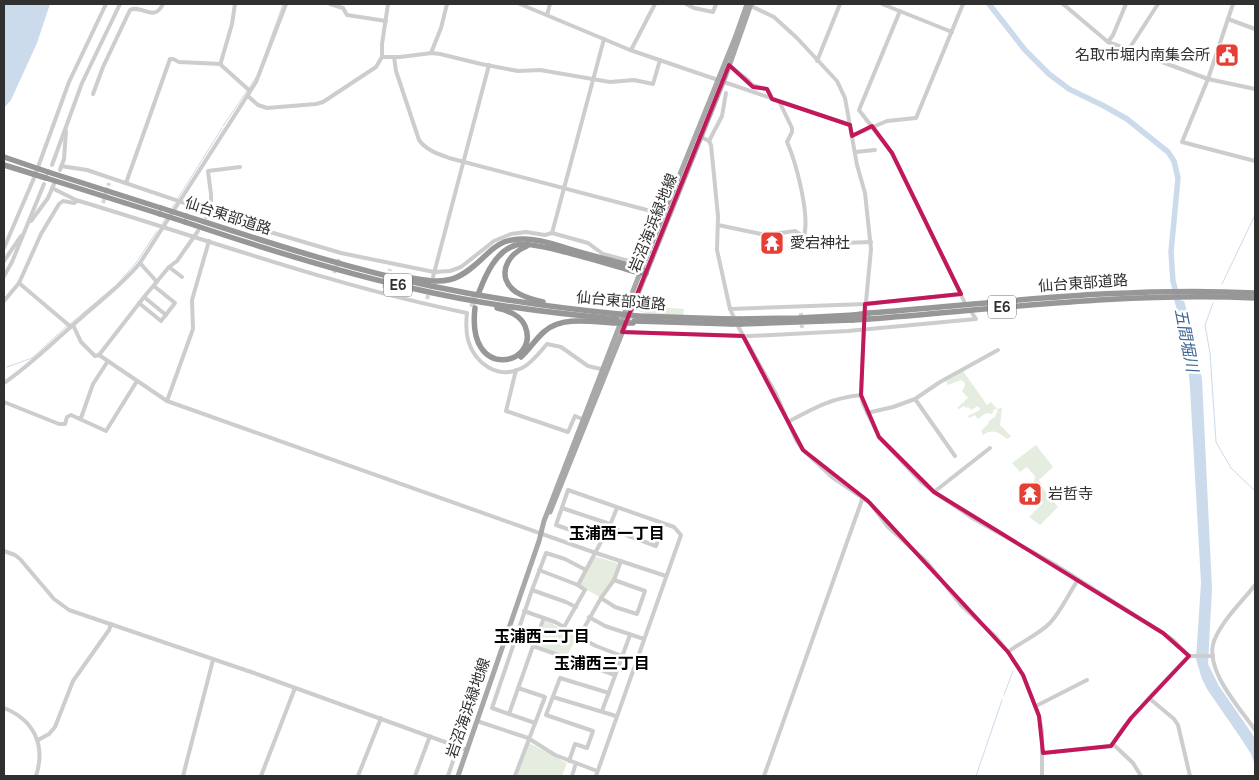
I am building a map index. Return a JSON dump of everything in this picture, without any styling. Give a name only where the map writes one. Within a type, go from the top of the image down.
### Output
[{"type":"highway","name":"仙台東部道路","points":[[4,157],[186,219],[430,286],[617,319]]},
{"type":"highway","name":"仙台東部道路","points":[[4,165],[45,181],[160,211]]},
{"type":"highway","name":"仙台東部道路","points":[[186,219],[277,252],[413,289],[497,304],[617,319],[669,323],[869,316],[1016,300],[1135,295],[1246,295],[1255,293]]},
{"type":"highway","points":[[337,260],[418,279],[444,281],[454,279],[467,272],[501,244],[510,240],[531,240],[643,272]]},
{"type":"highway","points":[[520,240],[504,248],[493,258],[485,271],[477,292],[500,254],[518,245],[540,247],[643,272]]},
{"type":"highway","points":[[529,245],[515,252],[507,264],[506,277],[516,292],[539,301],[617,319]]},
{"type":"highway","points":[[381,281],[435,296],[507,310],[521,320],[526,330],[526,344],[518,355],[502,360],[489,357],[479,344],[474,307],[472,328],[477,347],[484,357],[498,363],[507,363],[519,358],[545,330],[559,324],[574,321],[617,319]]},
{"type":"highway","name":"仙台東部道路","points":[[1246,295],[1255,298]]},
{"type":"highway","name":"仙台東部道路","points":[[635,320],[731,322]]},
{"type":"main road","name":"岩沼海浜緑地線","points":[[720,81],[729,65],[750,4]]},
{"type":"main road","name":"岩沼海浜緑地線","points":[[541,534],[544,521],[582,419],[622,332],[663,215],[699,136],[750,4]]},
{"type":"main road","name":"岩沼海浜緑地線","points":[[458,776],[541,534],[643,272]]},
{"type":"street","points":[[4,248],[34,178],[69,82],[106,4]]},
{"type":"street","points":[[52,165],[82,83],[120,4]]},
{"type":"street","points":[[93,94],[103,67],[130,10],[134,8],[154,13],[163,4]]},
{"type":"street","points":[[221,64],[232,24],[235,4]]},
{"type":"street","points":[[4,383],[35,360],[123,282],[140,263],[249,94],[263,68],[286,4]]},
{"type":"street","points":[[330,4],[343,8],[347,15],[386,21]]},
{"type":"street","points":[[126,184],[170,59],[179,62],[221,64],[258,105],[267,108],[316,104],[323,102],[376,67],[382,57],[388,4]]},
{"type":"street","points":[[431,53],[441,28],[447,4]]},
{"type":"street","points":[[520,4],[631,50],[850,125]]},
{"type":"street","points":[[547,15],[550,4]]},
{"type":"street","points":[[631,50],[655,4]]},
{"type":"street","points":[[686,4],[713,12],[716,4]]},
{"type":"street","points":[[750,4],[774,17],[797,38],[837,81],[842,90],[865,194],[871,242],[871,262],[863,330],[861,395],[867,413],[884,443],[921,482],[974,519],[1054,564],[1164,633],[1189,656],[1213,656]]},
{"type":"street","points":[[817,61],[840,4]]},
{"type":"street","points":[[882,4],[952,32]]},
{"type":"street","points":[[852,134],[894,119],[916,118],[963,4]]},
{"type":"street","points":[[1063,4],[1108,42],[1208,79],[1255,89]]},
{"type":"street","points":[[1108,42],[1126,4]]},
{"type":"street","points":[[1129,49],[1158,4]]},
{"type":"street","points":[[1233,4],[1208,79],[1182,142],[1255,161]]},
{"type":"street","points":[[900,11],[859,110],[892,153],[964,301]]},
{"type":"street","points":[[1228,19],[1255,29]]},
{"type":"street","points":[[552,233],[604,39]]},
{"type":"street","points":[[382,57],[431,53],[518,71],[540,70],[617,82],[634,80],[653,84],[660,60]]},
{"type":"street","points":[[68,122],[65,152],[60,168],[87,170],[110,181],[126,184],[341,253],[391,266],[433,275],[450,271],[461,267],[494,241],[520,232],[545,235],[552,233],[588,243],[604,254],[633,262],[640,257],[663,215],[464,161],[440,154],[422,145],[396,72],[394,57]]},
{"type":"street","points":[[433,275],[489,65]]},
{"type":"street","points":[[729,65],[752,85],[767,89],[772,99]]},
{"type":"street","points":[[726,93],[722,116],[709,141],[712,152],[718,225],[718,258],[730,309],[769,379],[802,450],[832,477],[863,497],[893,532],[927,562],[961,605],[996,637],[1008,652],[1023,675],[1036,706],[1041,724],[1042,776]]},
{"type":"street","points":[[779,101],[792,128],[787,142],[795,161],[805,214],[804,236]]},
{"type":"street","points":[[699,136],[709,141]]},
{"type":"street","points":[[855,152],[874,150]]},
{"type":"street","points":[[205,160],[211,194],[209,212],[206,217]]},
{"type":"street","points":[[208,171],[240,167]]},
{"type":"street","points":[[4,276],[12,262],[45,181]]},
{"type":"street","points":[[4,261],[48,198],[53,186],[77,200],[208,241],[332,278],[384,290],[426,304],[466,313],[468,339],[474,354],[478,360],[493,370],[507,372],[516,370],[533,360],[547,344],[561,347],[588,366],[605,370]]},
{"type":"street","points":[[4,301],[20,283],[41,234],[59,204],[63,201],[74,203],[77,200]]},
{"type":"street","points":[[101,208],[103,203]]},
{"type":"street","points":[[718,225],[766,234],[795,231],[815,244],[871,242]]},
{"type":"street","points":[[99,355],[144,297],[169,267],[177,261],[198,231]]},
{"type":"street","points":[[167,401],[193,328],[192,300],[208,241]]},
{"type":"street","points":[[337,260],[341,253]]},
{"type":"street","points":[[140,263],[157,282]]},
{"type":"street","points":[[169,267],[182,277]]},
{"type":"street","points":[[332,278],[334,274]]},
{"type":"street","points":[[20,283],[72,326],[81,342],[95,356],[99,355],[167,401],[595,553],[666,576]]},
{"type":"street","points":[[139,304],[161,321],[166,315],[175,303],[154,286]]},
{"type":"street","points":[[730,309],[866,304],[961,294]]},
{"type":"street","points":[[144,297],[166,315]]},
{"type":"street","points":[[426,304],[427,299]]},
{"type":"street","points":[[801,307],[801,313]]},
{"type":"street","points":[[622,332],[744,336],[802,334],[976,319],[972,313]]},
{"type":"street","points":[[802,328],[802,334]]},
{"type":"street","points":[[867,413],[893,407],[915,399],[940,382],[998,350]]},
{"type":"street","points":[[79,418],[81,418],[93,384],[108,361]]},
{"type":"street","points":[[516,370],[506,411],[568,432],[575,416],[582,419]]},
{"type":"street","points":[[4,402],[59,424],[65,424],[69,416],[79,418],[106,430],[137,381]]},
{"type":"street","points":[[788,422],[829,401],[845,396],[861,395]]},
{"type":"street","points":[[915,399],[955,456]]},
{"type":"street","points":[[934,492],[990,448]]},
{"type":"street","points":[[596,776],[681,535],[674,527],[568,490],[556,526],[602,542]]},
{"type":"street","points":[[764,776],[863,497]]},
{"type":"street","points":[[562,508],[656,546],[664,524]]},
{"type":"street","points":[[578,585],[602,542],[617,508]]},
{"type":"street","points":[[4,551],[16,555],[49,594],[64,608],[467,750]]},
{"type":"street","points":[[535,723],[492,708],[524,611],[546,553],[565,559],[586,570]]},
{"type":"street","points":[[621,561],[614,580],[601,598],[579,637],[622,656]]},
{"type":"street","points":[[524,611],[564,627],[586,590],[539,570]]},
{"type":"street","points":[[601,598],[614,607],[637,614],[645,591],[614,580]]},
{"type":"street","points":[[1008,652],[1039,632],[1051,621],[1078,580]]},
{"type":"street","points":[[1255,585],[1224,624],[1214,641],[1213,656],[1219,678],[1255,730]]},
{"type":"street","points":[[532,590],[566,602],[576,608]]},
{"type":"street","points":[[509,714],[532,646],[544,618]]},
{"type":"street","points":[[590,618],[605,626],[644,640]]},
{"type":"street","points":[[38,740],[55,727],[73,681],[110,630],[111,624]]},
{"type":"street","points":[[602,712],[630,635]]},
{"type":"street","points":[[532,646],[615,675]]},
{"type":"street","points":[[1114,745],[1123,728],[1189,656]]},
{"type":"street","points":[[183,776],[213,660]]},
{"type":"street","points":[[569,761],[575,744],[587,748],[593,731],[546,715],[560,678],[609,693]]},
{"type":"street","points":[[1036,706],[1087,680]]},
{"type":"street","points":[[261,776],[295,688]]},
{"type":"street","points":[[515,776],[545,697],[518,688]]},
{"type":"street","points":[[553,697],[616,716]]},
{"type":"street","points":[[1149,698],[1174,719],[1178,725],[1190,776]]},
{"type":"street","points":[[4,708],[24,720],[38,740],[40,762],[36,776]]},
{"type":"street","points":[[358,776],[380,718]]},
{"type":"street","points":[[477,721],[528,738],[555,755],[597,771]]},
{"type":"street","points":[[415,776],[430,736]]},
{"type":"street","points":[[1043,752],[1099,748],[1114,745]]},
{"type":"street","points":[[1114,745],[1133,764],[1141,776]]},
{"type":"street","points":[[448,776],[458,746]]},
{"type":"street","points":[[572,776],[576,763]]},
{"type":"highlighted area","points":[[729,65],[753,87],[767,89],[772,99],[850,125],[852,136],[872,126],[892,153],[961,294],[865,304],[861,395],[879,437],[934,492],[1163,633],[1189,656],[1131,718],[1111,746],[1043,753],[1039,716],[1023,675],[1008,652],[868,501],[803,450],[743,336],[622,332]]},
{"type":"shaded area","points":[[640,306],[684,309],[683,316],[651,314],[638,311]]},
{"type":"shaded area","points":[[963,371],[987,405],[991,402],[997,409],[1002,408],[1000,425],[1011,436],[1007,439],[996,432],[983,435],[981,431],[995,417],[998,410],[994,409],[992,414],[986,413],[978,419],[975,415],[969,418],[968,416],[980,410],[978,406],[971,410],[964,406],[959,409],[957,408],[968,398],[962,391],[965,383],[961,380],[948,385],[946,381]]},
{"type":"shaded area","points":[[1036,445],[1053,467],[1039,480],[1044,490],[1058,507],[1040,525],[1029,517],[1043,503],[1029,485],[1034,482],[1035,476],[1027,467],[1020,472],[1012,463]]},
{"type":"shaded area","points":[[594,557],[617,563],[618,565],[614,578],[600,597],[580,586]]},
{"type":"shaded area","points":[[547,621],[577,637],[567,656],[536,645],[535,643]]},
{"type":"shaded area","points":[[529,743],[567,763],[562,776],[517,776]]},
{"type":"water","points":[[4,4],[50,4],[37,43],[11,100],[4,108]]},
{"type":"water","points":[[1174,300],[1184,301],[1193,330],[1202,379],[1212,589],[1208,664],[1219,686],[1255,738],[1255,765],[1251,754],[1207,689],[1196,659],[1201,583],[1190,388],[1185,343]]},
{"type":"waterway","points":[[263,60],[283,4]]},
{"type":"waterway","name":"五間堀川","points":[[989,4],[1025,50],[1049,74],[1069,89],[1127,119],[1168,152],[1174,161],[1178,178],[1171,252],[1173,281],[1180,308]]},
{"type":"waterway","points":[[249,88],[256,77]]},
{"type":"waterway","points":[[223,126],[247,91]]},
{"type":"waterway","points":[[178,198],[222,128]]},
{"type":"waterway","points":[[171,209],[175,203]]},
{"type":"waterway","points":[[1222,284],[1255,215]]},
{"type":"waterway","points":[[162,223],[165,219]]},
{"type":"waterway","points":[[117,284],[136,263],[157,231]]},
{"type":"waterway","points":[[70,324],[114,287]]},
{"type":"waterway","points":[[1213,303],[1205,325],[1210,353],[1216,442],[1231,468],[1255,491]]},
{"type":"waterway","points":[[7,367],[32,358],[67,326]]},
{"type":"waterway","points":[[1004,695],[1013,671]]},
{"type":"waterway","points":[[976,776],[1002,700]]},
{"type":"tunnel","points":[[103,203],[109,183]]},
{"type":"tunnel","points":[[199,229],[206,217]]},
{"type":"tunnel","points":[[334,273],[339,259]]},
{"type":"tunnel","points":[[384,288],[390,269]]},
{"type":"tunnel","points":[[427,299],[431,284]]},
{"type":"tunnel","points":[[472,307],[476,291]]},
{"type":"tunnel","points":[[801,313],[802,328]]},
{"type":"place","name":"名取市堀内南集会所","points":[[1227,55]]},
{"type":"place","name":"愛宕神社","points":[[772,243]]},
{"type":"place","name":"岩哲寺","points":[[1030,494]]},
{"type":"district","name":"玉浦西一丁目","points":[[617,533]]},
{"type":"district","name":"玉浦西二丁目","points":[[542,636]]},
{"type":"district","name":"玉浦西三丁目","points":[[602,663]]}]
